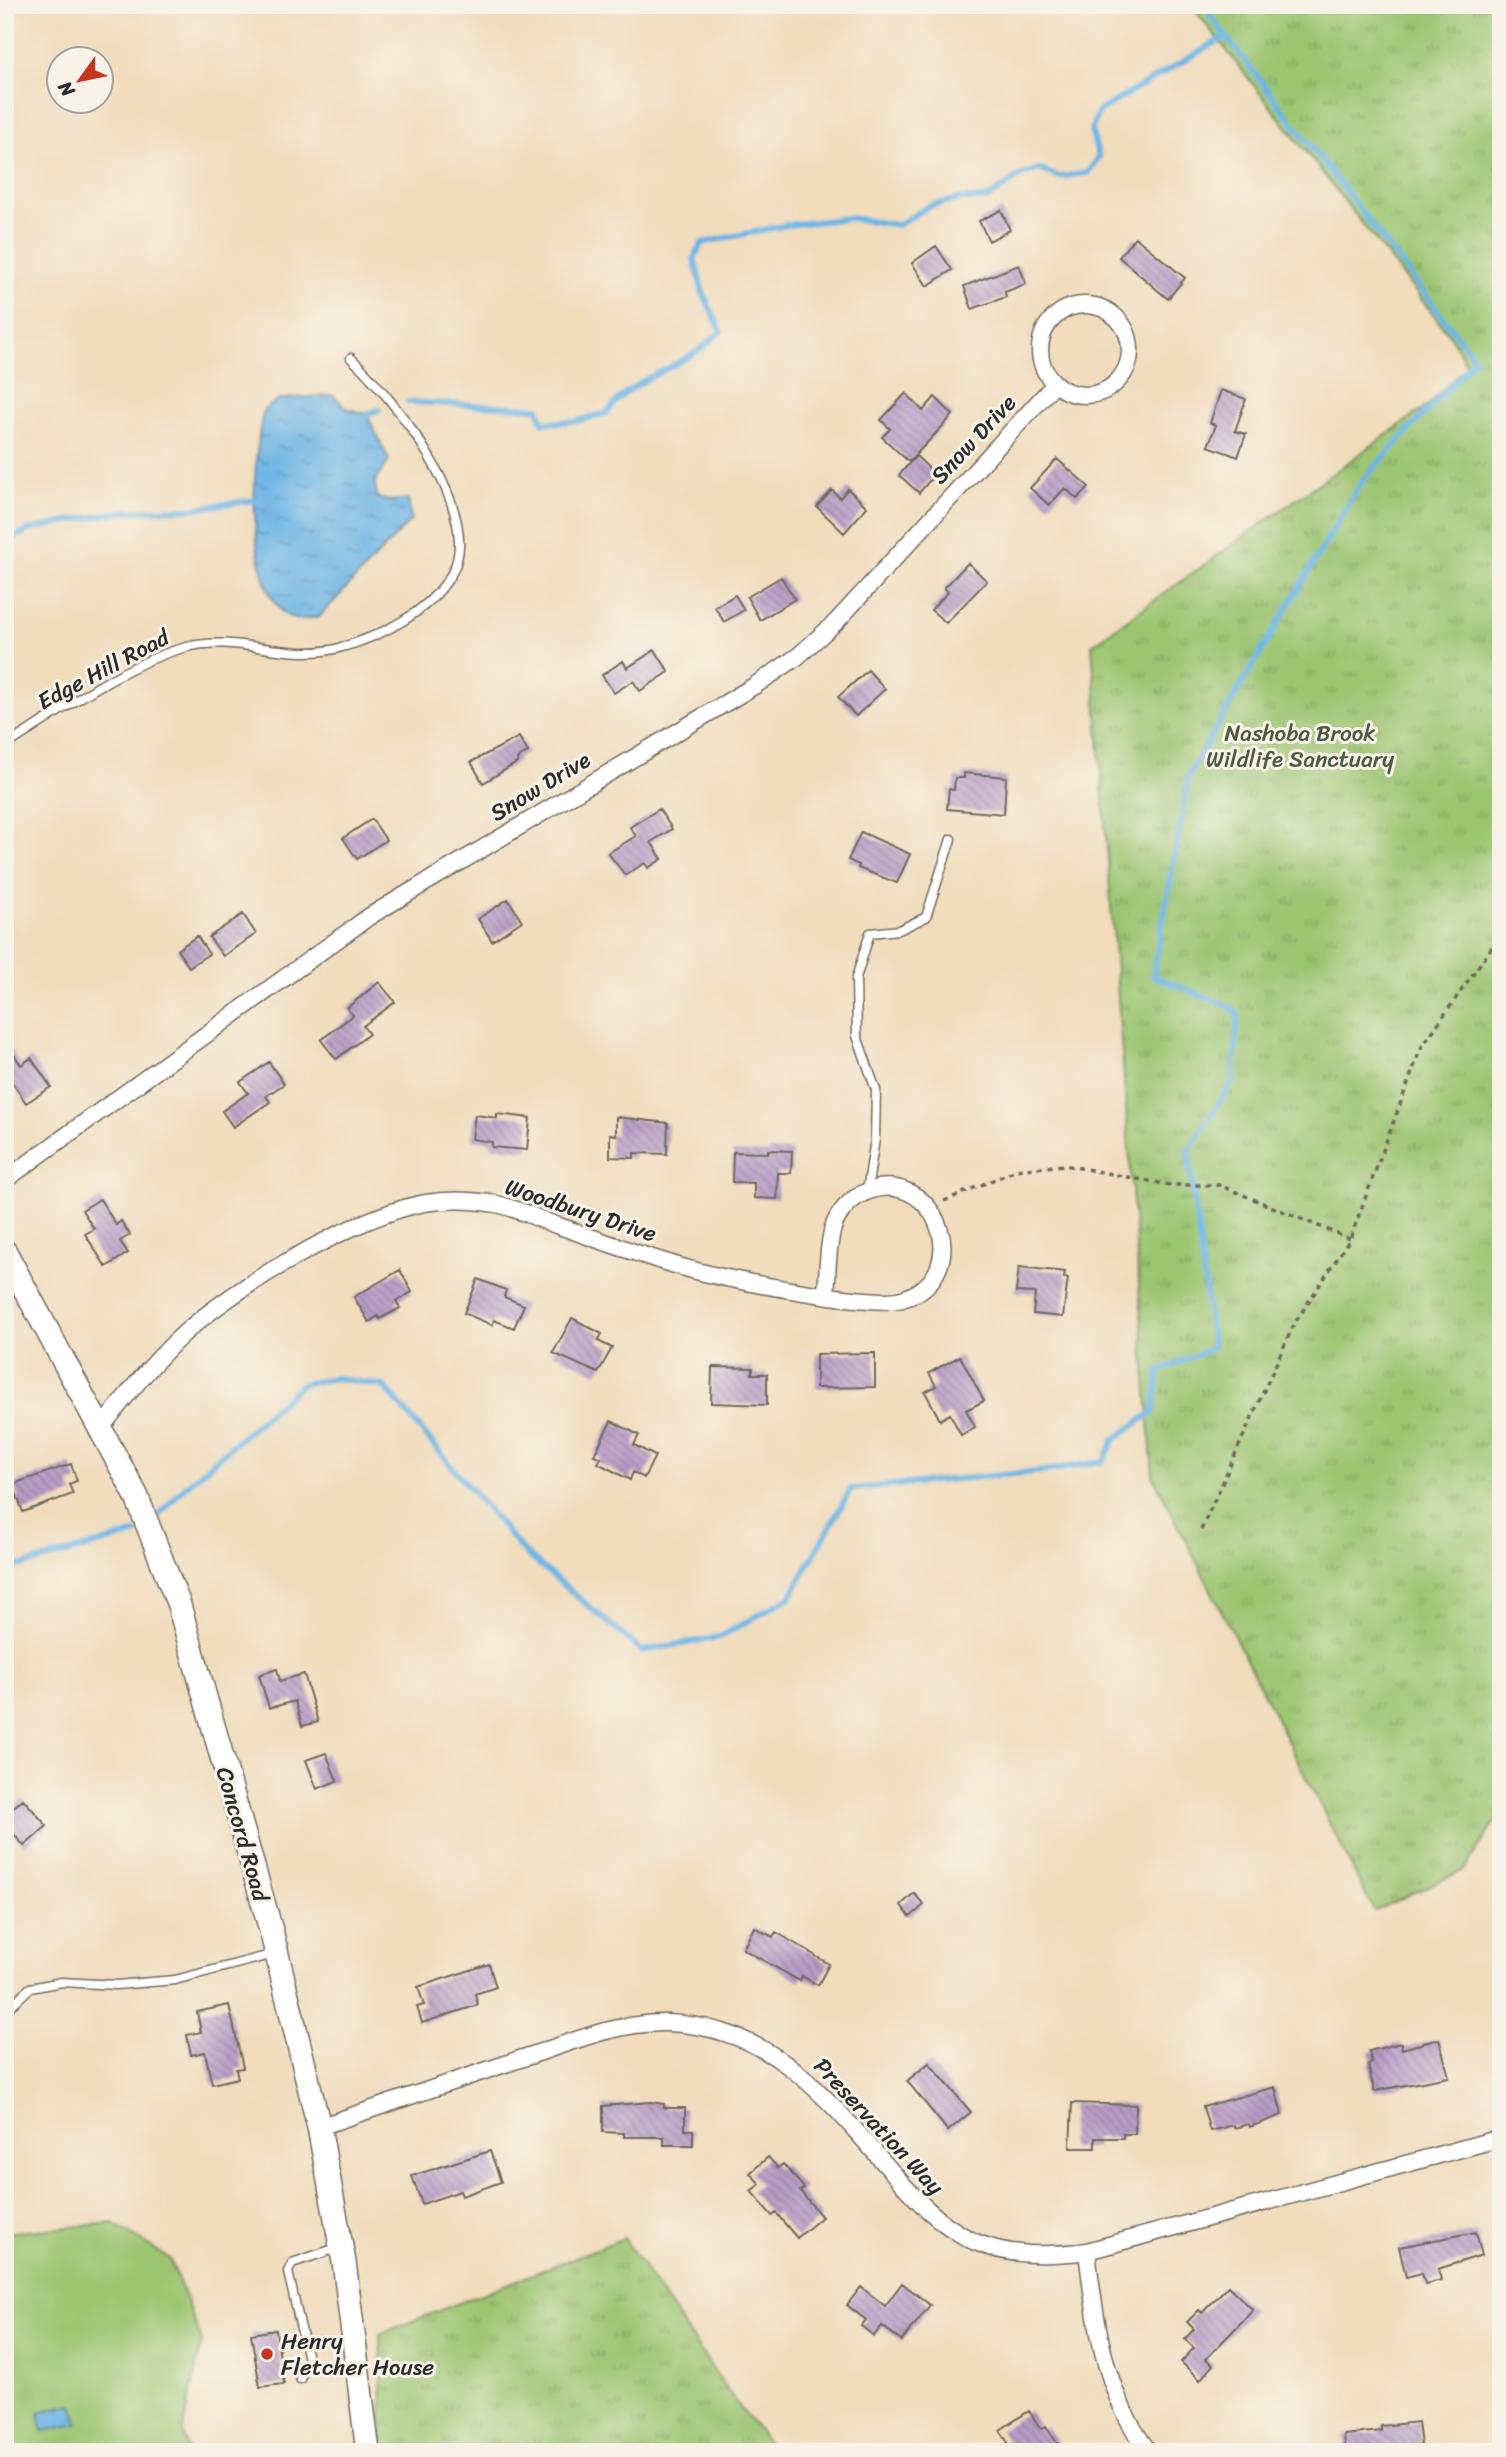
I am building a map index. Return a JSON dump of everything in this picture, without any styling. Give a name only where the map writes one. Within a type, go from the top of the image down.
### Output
[{"type":"main road","name":"Concord Road","points":[[5,1252],[102,1427],[150,1527],[178,1605],[277,1954],[319,2127],[341,2247],[368,2452]]},
{"type":"street","points":[[1081,304],[1110,312],[1128,336],[1128,365],[1121,378],[1103,391],[1082,396],[1067,392],[1055,384],[1045,373],[1040,358],[1040,343],[1049,322],[1066,308],[1081,304]]},
{"type":"street","name":"Snow Drive","points":[[5,1180],[370,916],[754,686],[797,657],[836,622],[1055,384]]},
{"type":"street","points":[[826,1293],[833,1226],[842,1210],[867,1191],[885,1188],[901,1190],[929,1208]]},
{"type":"street","name":"Woodbury Drive","points":[[102,1427],[142,1375],[220,1304],[315,1247],[366,1222],[424,1203],[457,1200],[499,1205],[692,1270],[737,1280],[881,1301],[898,1300],[914,1294],[928,1284],[937,1270],[943,1254],[938,1222],[929,1208]]},
{"type":"street","name":"Preservation Way","points":[[319,2127],[608,2031],[666,2023],[698,2026],[762,2047],[788,2063],[832,2105],[920,2204],[963,2235],[994,2249],[1052,2255],[1087,2251],[1501,2138]]},
{"type":"street","points":[[1087,2251],[1093,2306],[1109,2378],[1122,2409],[1149,2452]]},
{"type":"lane","name":"Edge Hill Road","points":[[5,746],[100,687],[151,660],[186,647],[214,642],[285,652],[339,648],[405,621],[436,593],[453,572],[458,539],[453,509],[441,479],[400,410],[351,358]]},
{"type":"lane","points":[[867,1191],[875,1139],[876,1090],[857,1035],[856,978],[870,933],[899,930],[926,916],[951,839]]},
{"type":"lane","points":[[6,2010],[30,1988],[62,1982],[116,1985],[175,1980],[277,1954]]},
{"type":"lane","points":[[300,2379],[308,2359],[288,2272],[292,2263],[341,2247]]},
{"type":"path","points":[[1201,1530],[1294,1324],[1350,1239],[1421,1048],[1501,934]]},
{"type":"path","points":[[929,1208],[1016,1170],[1064,1165],[1170,1185],[1219,1185],[1350,1239]]},
{"type":"green space","name":"Nashoba Brook Wildlife Sanctuary","points":[[1191,5],[1501,5],[1501,1813],[1464,1870],[1374,1911],[1153,1476],[1092,645],[1427,406],[1467,365],[1451,337]]},
{"type":"green space","points":[[113,2223],[170,2259],[202,2341],[183,2429],[188,2452],[5,2452],[5,2233]]},
{"type":"green space","points":[[624,2238],[728,2392],[775,2452],[383,2452],[380,2334]]},
{"type":"water","points":[[333,395],[346,408],[367,414],[389,461],[375,481],[377,498],[389,501],[408,499],[411,520],[319,617],[295,619],[288,616],[274,600],[264,577],[258,549],[255,487],[260,431],[264,410],[281,399]]},
{"type":"water","points":[[73,2404],[78,2424],[43,2431],[39,2412]]},
{"type":"building","points":[[1001,210],[1010,230],[989,241],[979,221]]},
{"type":"building","points":[[1135,237],[1185,278],[1168,299],[1119,257]]},
{"type":"building","points":[[936,246],[952,270],[927,286],[912,263]]},
{"type":"building","points":[[1019,265],[1026,284],[1005,292],[1006,297],[972,309],[964,286]]},
{"type":"building","points":[[1221,390],[1246,399],[1235,431],[1246,434],[1238,457],[1208,446],[1216,425],[1210,423]]},
{"type":"building","points":[[906,393],[923,411],[935,397],[953,415],[909,462],[882,437],[890,429],[881,420]]},
{"type":"building","points":[[916,456],[935,474],[919,493],[899,475]]},
{"type":"building","points":[[1057,459],[1089,487],[1077,499],[1065,488],[1049,505],[1030,488]]},
{"type":"building","points":[[848,489],[867,507],[844,533],[817,507],[832,490],[840,498]]},
{"type":"building","points":[[968,563],[987,581],[946,623],[931,610],[948,592],[944,588]]},
{"type":"building","points":[[781,577],[795,599],[760,620],[747,597]]},
{"type":"building","points":[[735,595],[744,610],[724,622],[715,607]]},
{"type":"building","points":[[655,650],[669,672],[640,691],[633,681],[614,693],[602,675],[623,661],[627,668]]},
{"type":"building","points":[[868,670],[885,689],[856,716],[838,697]]},
{"type":"building","points":[[519,737],[528,752],[517,759],[518,762],[483,783],[471,762]]},
{"type":"building","points":[[964,773],[1006,777],[1004,814],[947,809],[949,789],[954,790],[955,778],[964,778]]},
{"type":"building","points":[[659,809],[672,829],[651,842],[662,859],[648,868],[645,863],[625,875],[608,853],[636,836],[630,827]]},
{"type":"building","points":[[372,819],[386,840],[357,859],[343,838]]},
{"type":"building","points":[[861,832],[910,854],[897,883],[858,868],[859,865],[848,860]]},
{"type":"building","points":[[508,899],[522,921],[492,941],[478,919]]},
{"type":"building","points":[[243,914],[256,934],[223,956],[209,937]]},
{"type":"building","points":[[197,936],[209,954],[189,967],[177,950]]},
{"type":"building","points":[[379,982],[395,1002],[363,1026],[369,1034],[336,1059],[321,1040],[353,1015],[347,1008]]},
{"type":"building","points":[[5,1041],[21,1065],[31,1058],[51,1087],[26,1103],[5,1072]]},
{"type":"building","points":[[269,1062],[284,1084],[266,1096],[270,1102],[233,1127],[222,1111],[248,1093],[240,1082]]},
{"type":"building","points":[[497,1114],[530,1118],[527,1150],[492,1147],[492,1142],[472,1139],[475,1115],[497,1118]]},
{"type":"building","points":[[616,1117],[668,1123],[667,1154],[634,1153],[634,1158],[610,1157],[610,1134],[616,1135]]},
{"type":"building","points":[[768,1150],[792,1151],[791,1173],[778,1173],[777,1199],[754,1198],[754,1183],[732,1182],[733,1152],[768,1153]]},
{"type":"building","points":[[100,1199],[116,1225],[121,1221],[130,1235],[120,1241],[128,1253],[106,1267],[85,1234],[94,1229],[82,1210]]},
{"type":"building","points":[[1019,1267],[1065,1272],[1064,1278],[1068,1278],[1063,1317],[1033,1314],[1035,1293],[1016,1292]]},
{"type":"building","points":[[400,1270],[412,1292],[396,1301],[400,1308],[369,1322],[354,1297]]},
{"type":"building","points":[[478,1279],[506,1290],[504,1297],[524,1305],[514,1328],[494,1320],[492,1325],[464,1313]]},
{"type":"building","points":[[572,1318],[602,1334],[598,1341],[612,1348],[598,1373],[553,1353]]},
{"type":"building","points":[[875,1353],[875,1387],[816,1388],[816,1354]]},
{"type":"building","points":[[960,1356],[984,1401],[966,1410],[975,1427],[961,1435],[950,1414],[940,1420],[925,1392],[936,1386],[929,1373]]},
{"type":"building","points":[[712,1367],[753,1368],[752,1374],[767,1374],[767,1405],[711,1403]]},
{"type":"building","points":[[611,1421],[639,1435],[634,1445],[655,1456],[644,1478],[633,1472],[630,1480],[598,1463],[601,1458],[594,1455]]},
{"type":"building","points":[[71,1464],[77,1481],[69,1484],[73,1494],[23,1512],[13,1484]]},
{"type":"building","points":[[277,1669],[280,1681],[304,1674],[318,1722],[302,1726],[295,1701],[269,1708],[259,1675]]},
{"type":"building","points":[[326,1753],[337,1781],[317,1789],[306,1760]]},
{"type":"building","points":[[23,1799],[47,1826],[24,1846],[5,1824],[5,1815]]},
{"type":"building","points":[[914,1893],[924,1905],[910,1917],[901,1905]]},
{"type":"building","points":[[754,1927],[773,1937],[776,1932],[829,1964],[818,1985],[802,1976],[800,1981],[743,1949]]},
{"type":"building","points":[[489,1964],[496,1987],[475,1994],[478,2005],[422,2023],[417,2007],[424,2005],[418,1987]]},
{"type":"building","points":[[229,2005],[243,2068],[236,2069],[238,2078],[212,2084],[205,2052],[191,2055],[187,2035],[201,2032],[197,2012]]},
{"type":"building","points":[[1439,2039],[1449,2077],[1374,2091],[1368,2064],[1372,2063],[1369,2051],[1401,2043],[1402,2049]]},
{"type":"building","points":[[929,2063],[971,2112],[948,2131],[907,2081]]},
{"type":"building","points":[[1275,2087],[1282,2115],[1250,2127],[1249,2124],[1234,2128],[1234,2125],[1210,2131],[1203,2107]]},
{"type":"building","points":[[651,2102],[664,2104],[664,2108],[685,2108],[685,2130],[693,2130],[693,2145],[664,2145],[664,2137],[624,2137],[624,2133],[603,2132],[603,2106]]},
{"type":"building","points":[[1072,2103],[1136,2105],[1135,2134],[1123,2134],[1123,2138],[1095,2138],[1095,2148],[1070,2148]]},
{"type":"building","points":[[490,2151],[501,2182],[462,2196],[460,2191],[422,2204],[412,2176]]},
{"type":"building","points":[[768,2157],[778,2168],[783,2164],[804,2188],[800,2191],[822,2217],[797,2238],[776,2213],[772,2216],[751,2191],[760,2184],[750,2173]]},
{"type":"building","points":[[1476,2232],[1482,2255],[1438,2269],[1441,2280],[1425,2284],[1422,2273],[1406,2277],[1399,2247]]},
{"type":"building","points":[[902,2283],[930,2305],[902,2341],[882,2326],[874,2336],[861,2326],[866,2320],[847,2305],[861,2287],[885,2306]]},
{"type":"building","points":[[1228,2286],[1253,2310],[1206,2359],[1213,2365],[1200,2380],[1181,2362],[1194,2348],[1185,2339],[1194,2329],[1187,2322],[1199,2310],[1202,2313]]},
{"type":"building","name":"Henry Fletcher House","points":[[276,2330],[284,2384],[260,2387],[251,2334]]},
{"type":"building","points":[[1029,2411],[1041,2429],[1046,2426],[1063,2452],[1022,2452],[1018,2445],[1012,2449],[1000,2430]]},
{"type":"building","points":[[1418,2422],[1421,2446],[1407,2448],[1407,2452],[1346,2452],[1344,2435],[1381,2431],[1381,2426]]},
{"type":"waterway","points":[[160,1514],[185,1487],[302,1384],[336,1378],[384,1386],[523,1551],[642,1651],[720,1637],[790,1597],[851,1489],[1045,1471],[1104,1461],[1114,1440],[1154,1411],[1159,1371],[1213,1348],[1188,1151],[1233,1081],[1238,1015],[1231,1007],[1153,976],[1189,774],[1362,481],[1475,359],[1202,5]]},
{"type":"waterway","points":[[408,402],[538,408],[543,423],[577,421],[607,413],[637,385],[696,352],[721,331],[703,293],[694,258],[702,243],[787,225],[850,218],[898,225],[929,206],[960,199],[987,199],[1021,175],[1039,169],[1060,177],[1087,173],[1099,157],[1091,130],[1099,111],[1226,36]]},
{"type":"waterway","points":[[367,414],[379,410]]},
{"type":"waterway","points":[[5,542],[29,530],[74,520],[128,511],[190,509],[255,500]]},
{"type":"waterway","points":[[5,1566],[24,1565],[137,1533]]},
{"type":"place","name":"Henry Fletcher House","points":[[267,2354]]}]
